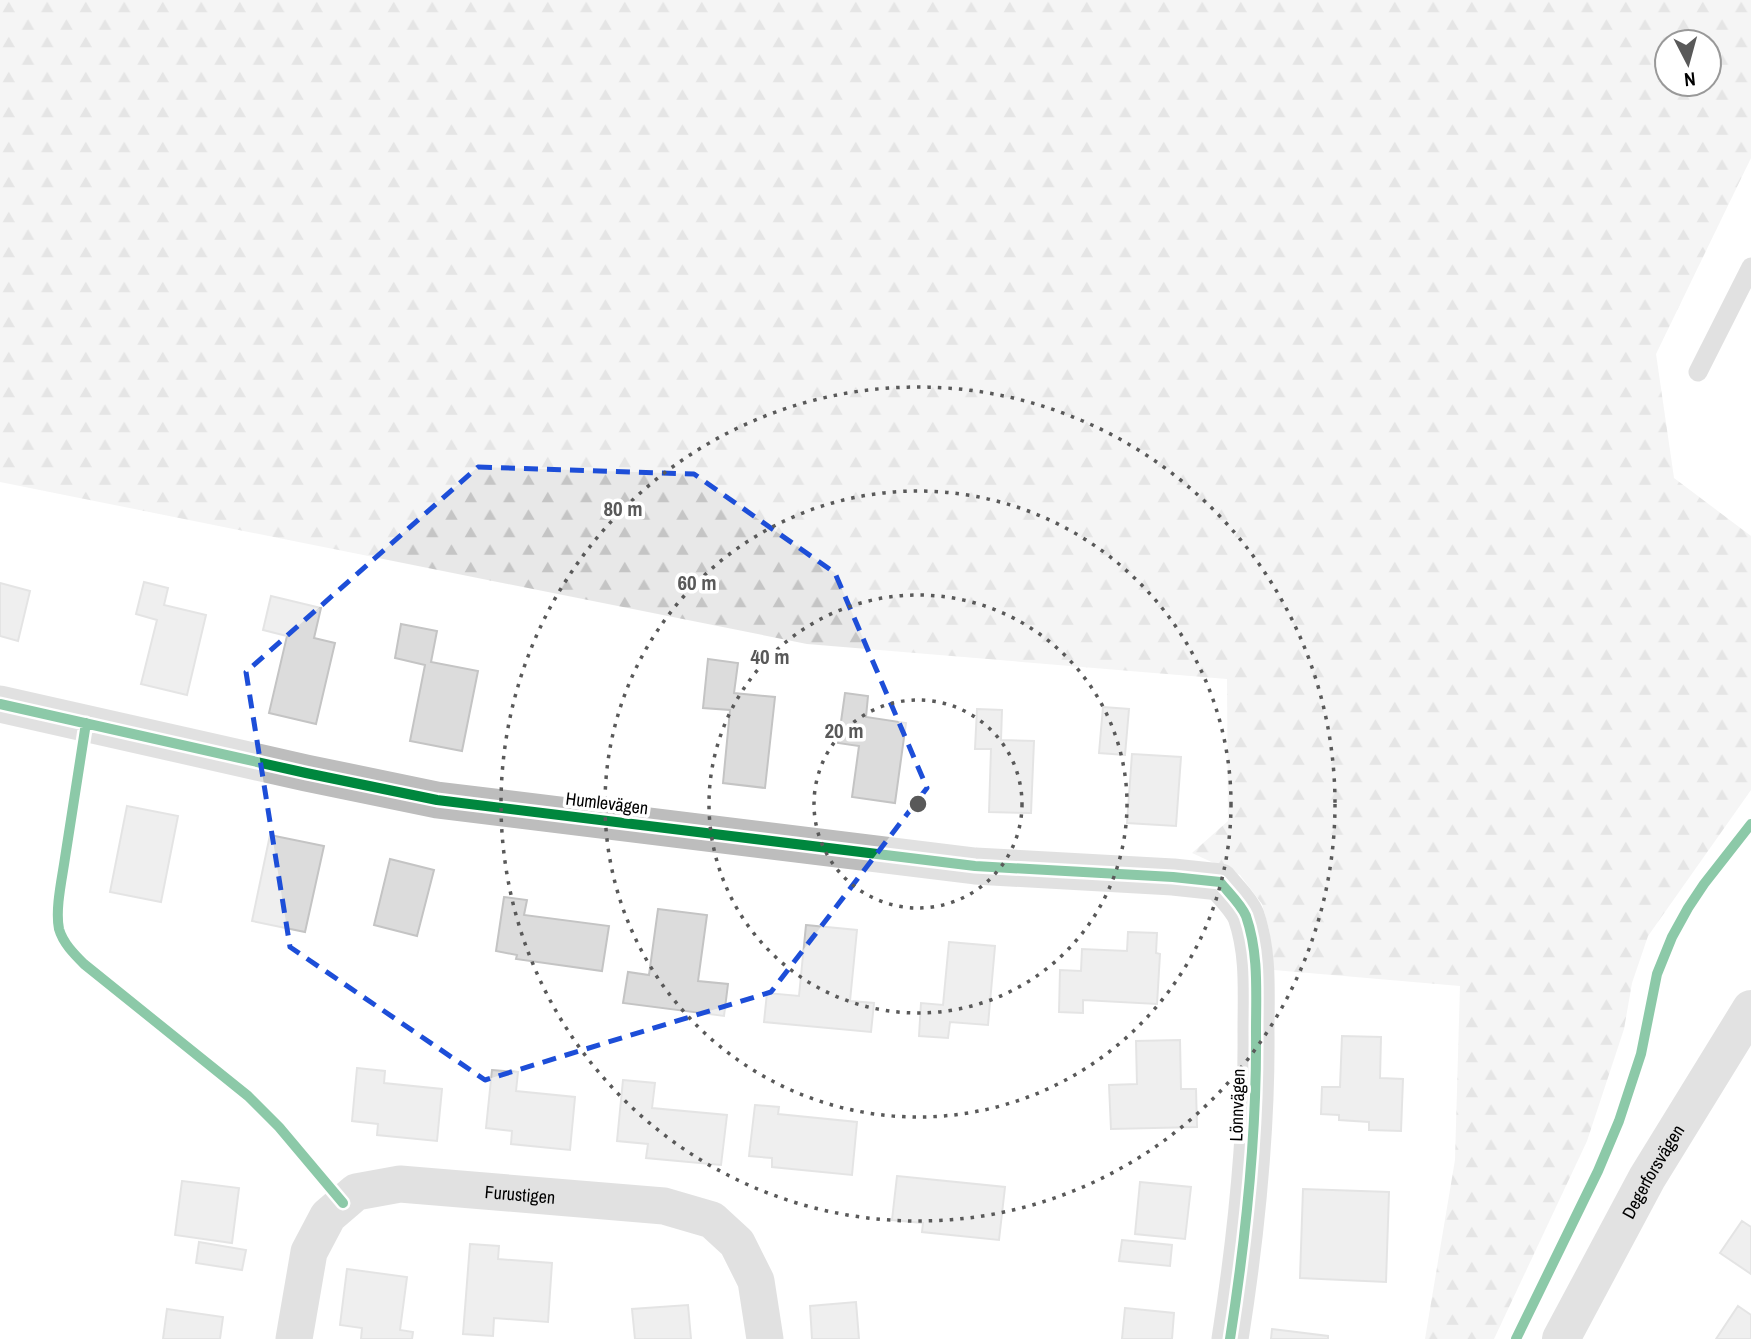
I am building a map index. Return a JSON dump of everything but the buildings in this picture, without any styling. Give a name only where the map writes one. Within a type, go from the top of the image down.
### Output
[{"type":"main road","name":"Degerforsvägen","points":[[1561,1339],[1647,1178],[1751,1009]]},
{"type":"street","name":"Humlevägen","points":[[0,704],[306,774],[437,800],[975,866],[1218,882]]},
{"type":"street","name":"Lönnvägen","points":[[1218,882],[1245,913],[1256,954],[1256,1087],[1252,1166],[1242,1262],[1230,1339]]},
{"type":"street","name":"Furustigen","points":[[294,1339],[309,1252],[328,1216],[356,1192],[400,1184],[664,1206],[712,1220],[737,1243],[756,1281],[765,1339]]},
{"type":"lane","points":[[1698,372],[1751,267]]},
{"type":"highlighted area","points":[[478,467],[694,474],[835,573],[927,788],[771,992],[485,1080],[290,947],[246,672]]},
{"type":"green space","points":[[0,0],[1751,0],[1751,158],[1656,354],[1674,478],[1751,536],[1751,790],[1648,936],[1632,983],[1624,1029],[1587,1141],[1494,1339],[1425,1339],[1455,1160],[1460,986],[1274,970],[1269,929],[1262,904],[1240,875],[1192,853],[1228,821],[1227,679],[807,644],[0,482]]},
{"type":"cycle path","points":[[0,704],[437,800],[975,866],[1220,882],[1246,916],[1255,959],[1256,988],[1252,1148],[1246,1224],[1230,1339]]},
{"type":"cycle path","points":[[86,723],[58,903],[59,929],[63,939],[84,964],[248,1096],[279,1127],[343,1203]]},
{"type":"cycle path","points":[[1516,1339],[1598,1171],[1619,1121],[1641,1054],[1657,974],[1672,937],[1704,884],[1751,824]]}]
